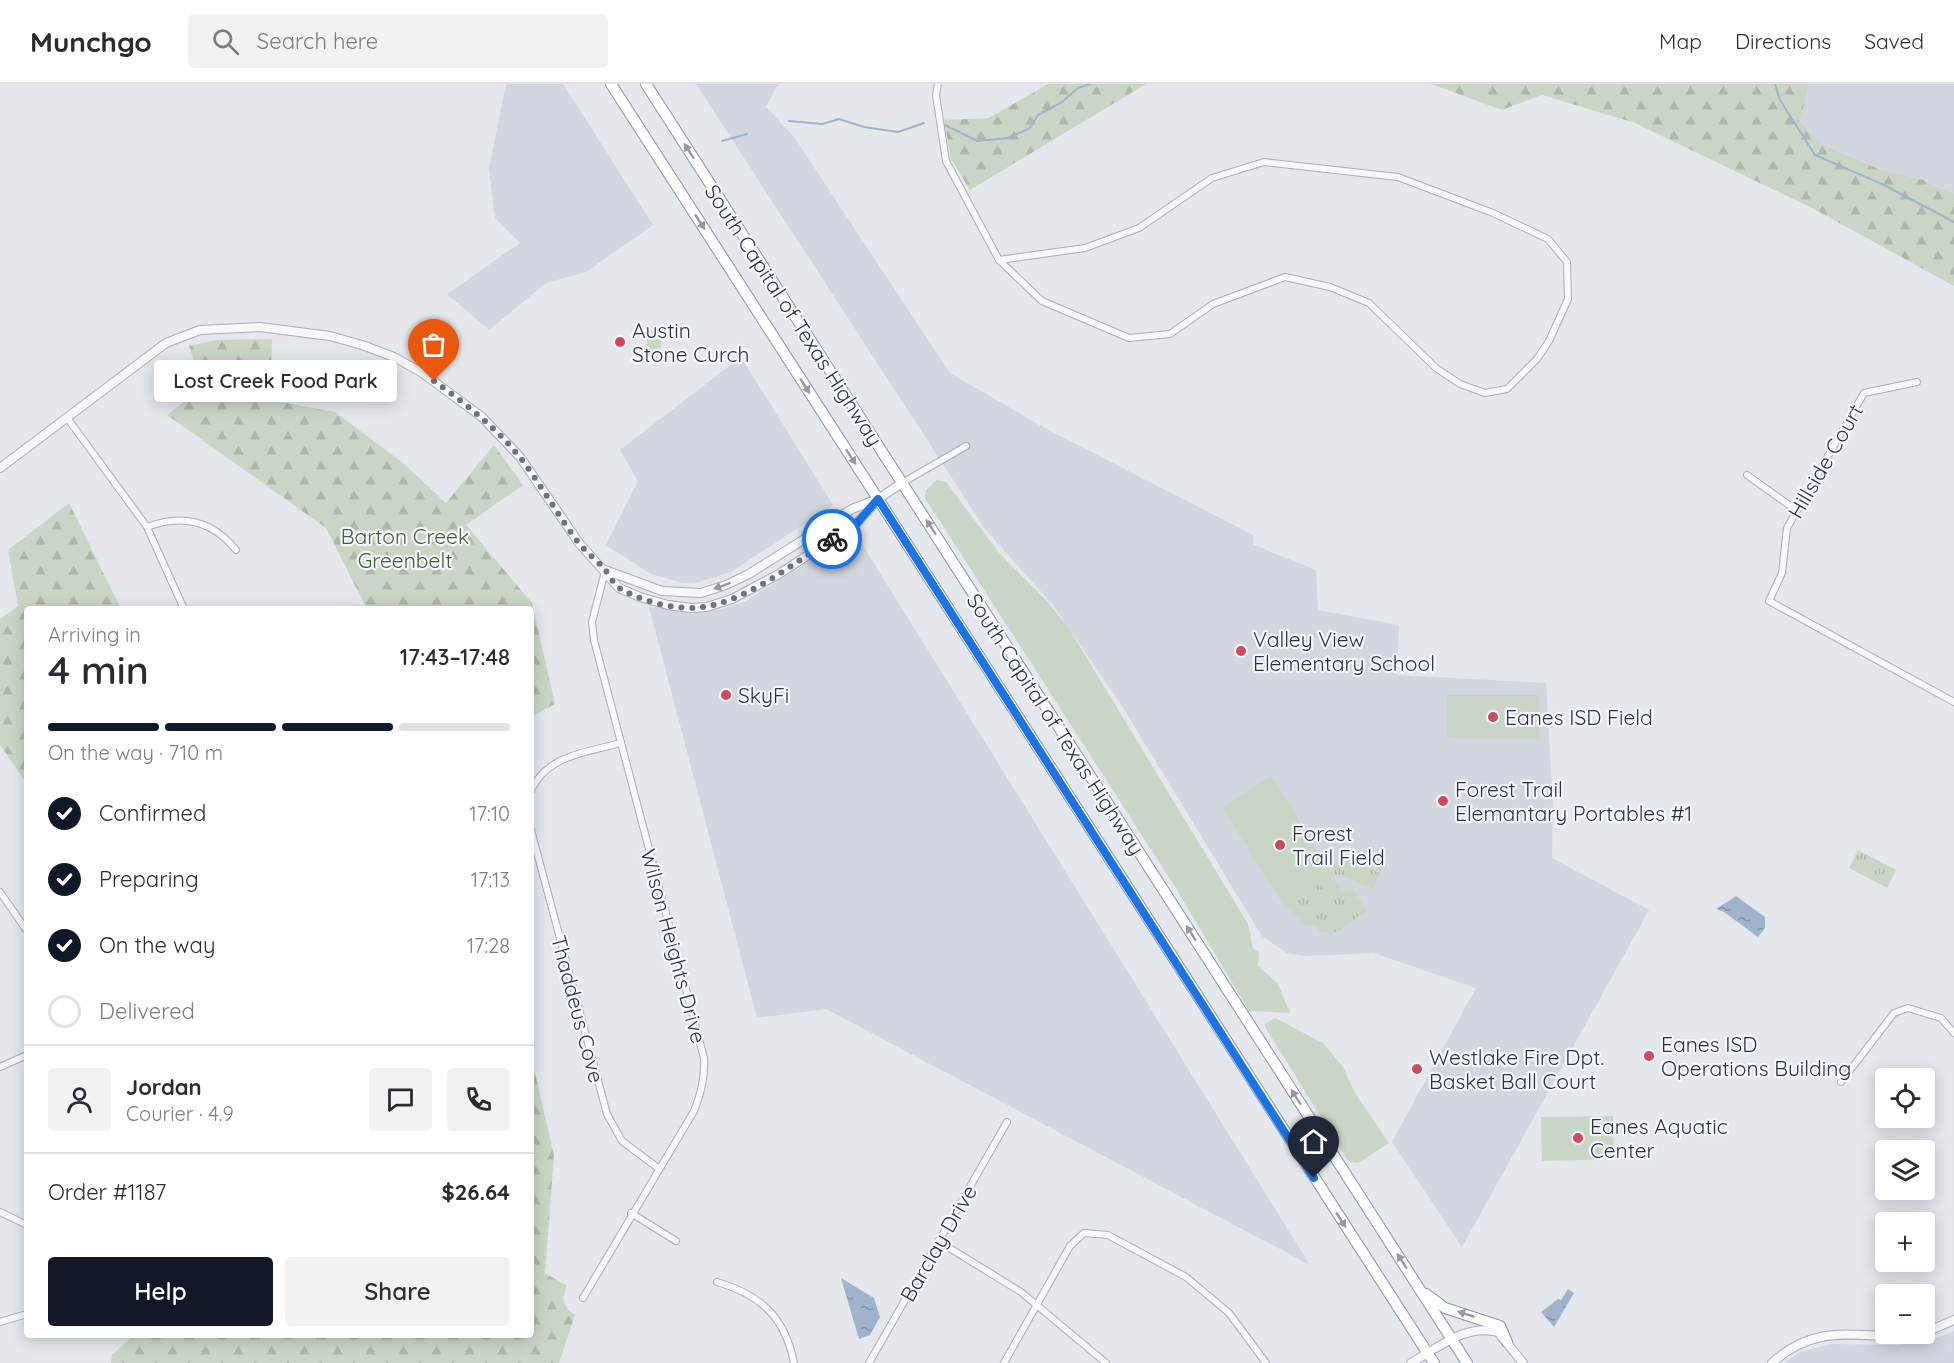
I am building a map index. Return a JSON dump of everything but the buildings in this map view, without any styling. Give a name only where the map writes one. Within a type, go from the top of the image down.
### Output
[{"type":"highway","name":"South Capital of Texas Highway","points":[[611,84],[1431,1358]]},
{"type":"highway","name":"South Capital of Texas Highway","points":[[646,84],[1467,1363]]},
{"type":"highway","points":[[1420,1289],[1445,1308],[1500,1326],[1508,1342]]},
{"type":"street","points":[[938,84],[936,95],[946,161],[999,260],[1042,301],[1129,338],[1170,334],[1213,304],[1285,277],[1330,287],[1369,303],[1436,368],[1460,384],[1485,393],[1507,388],[1537,359],[1549,341],[1568,299],[1567,262],[1548,239],[1492,213],[1398,177],[1264,162],[1212,178],[1139,228],[1085,248],[999,260]]},
{"type":"street","points":[[0,468],[68,419],[149,354],[183,334],[221,327],[260,327],[320,334],[351,342],[394,357],[421,372],[482,417],[520,457],[579,543],[619,588],[668,605],[707,607],[732,599],[779,574],[857,523],[878,499]]},
{"type":"street","name":"Hillside Court","points":[[1917,382],[1864,393],[1786,528],[1782,573],[1769,601],[1954,702]]},
{"type":"street","points":[[68,419],[147,527],[183,606]]},
{"type":"street","points":[[605,570],[662,591],[702,593],[726,585],[749,574],[852,509],[878,499],[966,446]]},
{"type":"street","points":[[1747,475],[1796,510]]},
{"type":"street","points":[[147,527],[179,519],[195,521],[209,525],[227,539],[236,550]]},
{"type":"street","name":"Wilson Heights Drive","points":[[583,1298],[631,1213],[694,1111],[704,1083],[705,1071],[592,622],[605,570]]},
{"type":"street","points":[[534,787],[546,769],[558,761],[621,743]]},
{"type":"street","name":"Thaddeus Cove","points":[[534,841],[606,1114],[622,1142],[658,1168]]},
{"type":"street","points":[[0,892],[24,927]]},
{"type":"street","points":[[1841,1082],[1893,1013],[1908,1008],[1941,1018],[1954,1032]]},
{"type":"street","points":[[0,1067],[24,1056]]},
{"type":"street","name":"Barclay Drive","points":[[869,1363],[1007,1122]]},
{"type":"street","points":[[0,1212],[24,1224]]},
{"type":"street","points":[[631,1213],[676,1241]]},
{"type":"street","points":[[1004,1363],[1070,1246],[1082,1235],[1108,1235],[1186,1277],[1229,1313],[1266,1363]]},
{"type":"street","points":[[938,1241],[998,1276],[1037,1304],[1106,1363]]},
{"type":"street","points":[[717,1282],[751,1294],[766,1305],[779,1322],[794,1363]]},
{"type":"street","points":[[0,1322],[24,1315]]},
{"type":"street","points":[[1935,1328],[1954,1320]]},
{"type":"street","points":[[1411,1363],[1431,1358],[1452,1340],[1465,1333],[1488,1329],[1498,1332],[1523,1363]]},
{"type":"street","points":[[1772,1363],[1797,1345],[1828,1335],[1875,1334]]},
{"type":"shaded area","points":[[506,84],[563,84],[653,225],[586,272],[546,283],[489,330],[447,294],[520,243],[495,218],[489,169]]},
{"type":"shaded area","points":[[696,84],[778,84],[766,107],[794,137],[950,373],[1041,426],[1253,535],[1254,545],[1316,570],[1318,610],[1399,625],[1397,675],[1546,683],[1553,804],[1552,858],[1649,910],[1462,1247],[1392,1142],[1476,988],[1373,953],[1307,956],[1287,953],[1262,936],[1122,706],[1053,605],[985,529]]},
{"type":"shaded area","points":[[1809,84],[1954,84],[1954,194],[1924,180],[1879,169],[1819,143],[1800,121]]},
{"type":"shaded area","points":[[741,357],[833,505],[731,572],[699,582],[683,583],[651,574],[606,545],[638,481],[620,450]]},
{"type":"shaded area","points":[[855,533],[1310,1265],[826,1009],[757,1018],[649,607],[695,612],[720,610],[744,602]]},
{"type":"shaded area","points":[[1954,1331],[1954,1363],[1785,1363],[1799,1352],[1832,1344],[1935,1344],[1935,1339]]},
{"type":"green space","points":[[1048,84],[1146,84],[970,190],[951,159],[944,120],[989,118]]},
{"type":"green space","points":[[1431,84],[1809,84],[1800,121],[1819,143],[1879,169],[1924,180],[1954,194],[1954,286],[1814,209],[1635,123],[1542,95],[1502,110]]},
{"type":"green space","points":[[647,330],[661,330],[661,355],[647,355]]},
{"type":"green space","name":"Barton Creek Greenbelt","points":[[272,339],[270,400],[335,412],[403,463],[446,503],[494,445],[523,485],[466,525],[533,606],[365,606],[326,528],[167,415],[203,387],[189,346],[216,340]]},
{"type":"green space","points":[[937,480],[946,482],[1000,554],[1046,600],[1068,627],[1248,924],[1253,948],[1259,952],[1258,966],[1278,984],[1290,1013],[1249,1011],[1177,890],[925,498],[926,490]]},
{"type":"green space","points":[[69,503],[120,606],[24,606],[24,780],[0,745],[0,619],[18,606],[8,550]]},
{"type":"green space","name":"Barton Creek Greenbelt","points":[[534,612],[555,704],[534,715]]},
{"type":"green space","name":"Eanes ISD Field","points":[[1447,695],[1539,695],[1539,739],[1447,738]]},
{"type":"green space","name":"Forest Trail Field","points":[[1271,776],[1343,891],[1330,900],[1318,883],[1283,904],[1222,807]]},
{"type":"green space","points":[[1364,850],[1376,855],[1380,850],[1389,851],[1382,871],[1377,870],[1375,865],[1374,871],[1379,873],[1374,889],[1334,874],[1331,866],[1336,862],[1342,866],[1347,858],[1373,865],[1360,860]]},
{"type":"green space","points":[[1858,850],[1896,870],[1887,888],[1849,868]]},
{"type":"green space","points":[[1319,882],[1329,899],[1347,888],[1353,889],[1367,911],[1334,933],[1320,932],[1316,925],[1305,926],[1283,904]]},
{"type":"green space","points":[[1275,1018],[1323,1043],[1343,1067],[1355,1093],[1389,1143],[1358,1163],[1348,1161],[1264,1025]]},
{"type":"green space","points":[[534,1069],[554,1155],[545,1273],[567,1286],[564,1302],[575,1315],[559,1363],[111,1363],[112,1355],[131,1338],[534,1338]]},
{"type":"green space","name":"Eanes Aquatic Center","points":[[1613,1116],[1614,1159],[1542,1161],[1541,1117]]},
{"type":"water","points":[[1736,896],[1765,917],[1765,928],[1758,937],[1724,912],[1716,909]]},
{"type":"water","points":[[841,1278],[874,1298],[880,1317],[870,1335],[859,1339]]},
{"type":"water","points":[[1568,1289],[1574,1293],[1554,1327],[1541,1312],[1558,1299],[1561,1300]]},
{"type":"waterway","points":[[945,125],[977,141],[1008,138],[1030,128],[1038,115],[1062,102],[1078,88],[1090,84]]},
{"type":"waterway","points":[[1775,84],[1780,100],[1815,155],[1882,184],[1954,222]]},
{"type":"waterway","points":[[789,121],[822,124],[839,119],[864,127],[898,132],[924,123]]},
{"type":"waterway","points":[[722,141],[747,134]]},
{"type":"way so far","points":[[434,381],[482,417],[520,457],[579,543],[619,588],[640,597],[668,605],[691,608],[707,607],[755,588],[832,539]]},
{"type":"place","name":"Austin Stone Curch","points":[[620,342]]},
{"type":"place","name":"Lost Creek Food Park","points":[[434,381]]},
{"type":"place","name":"Valley View Elementary School","points":[[1241,651]]},
{"type":"place","name":"SkyFi","points":[[726,695]]},
{"type":"place","name":"Eanes ISD Field","points":[[1493,717]]},
{"type":"place","name":"Forest Trail Elemantary Portables #1","points":[[1443,801]]},
{"type":"place","name":"Forest Trail Field","points":[[1280,845]]},
{"type":"place","name":"Eanes ISD Operations Building","points":[[1649,1056]]},
{"type":"place","name":"Westlake Fire Dpt. Basket Ball Court","points":[[1417,1069]]},
{"type":"place","name":"Eanes Aquatic Center","points":[[1578,1138]]},
{"type":"route","points":[[832,539],[857,523],[878,499],[1314,1178]]}]
